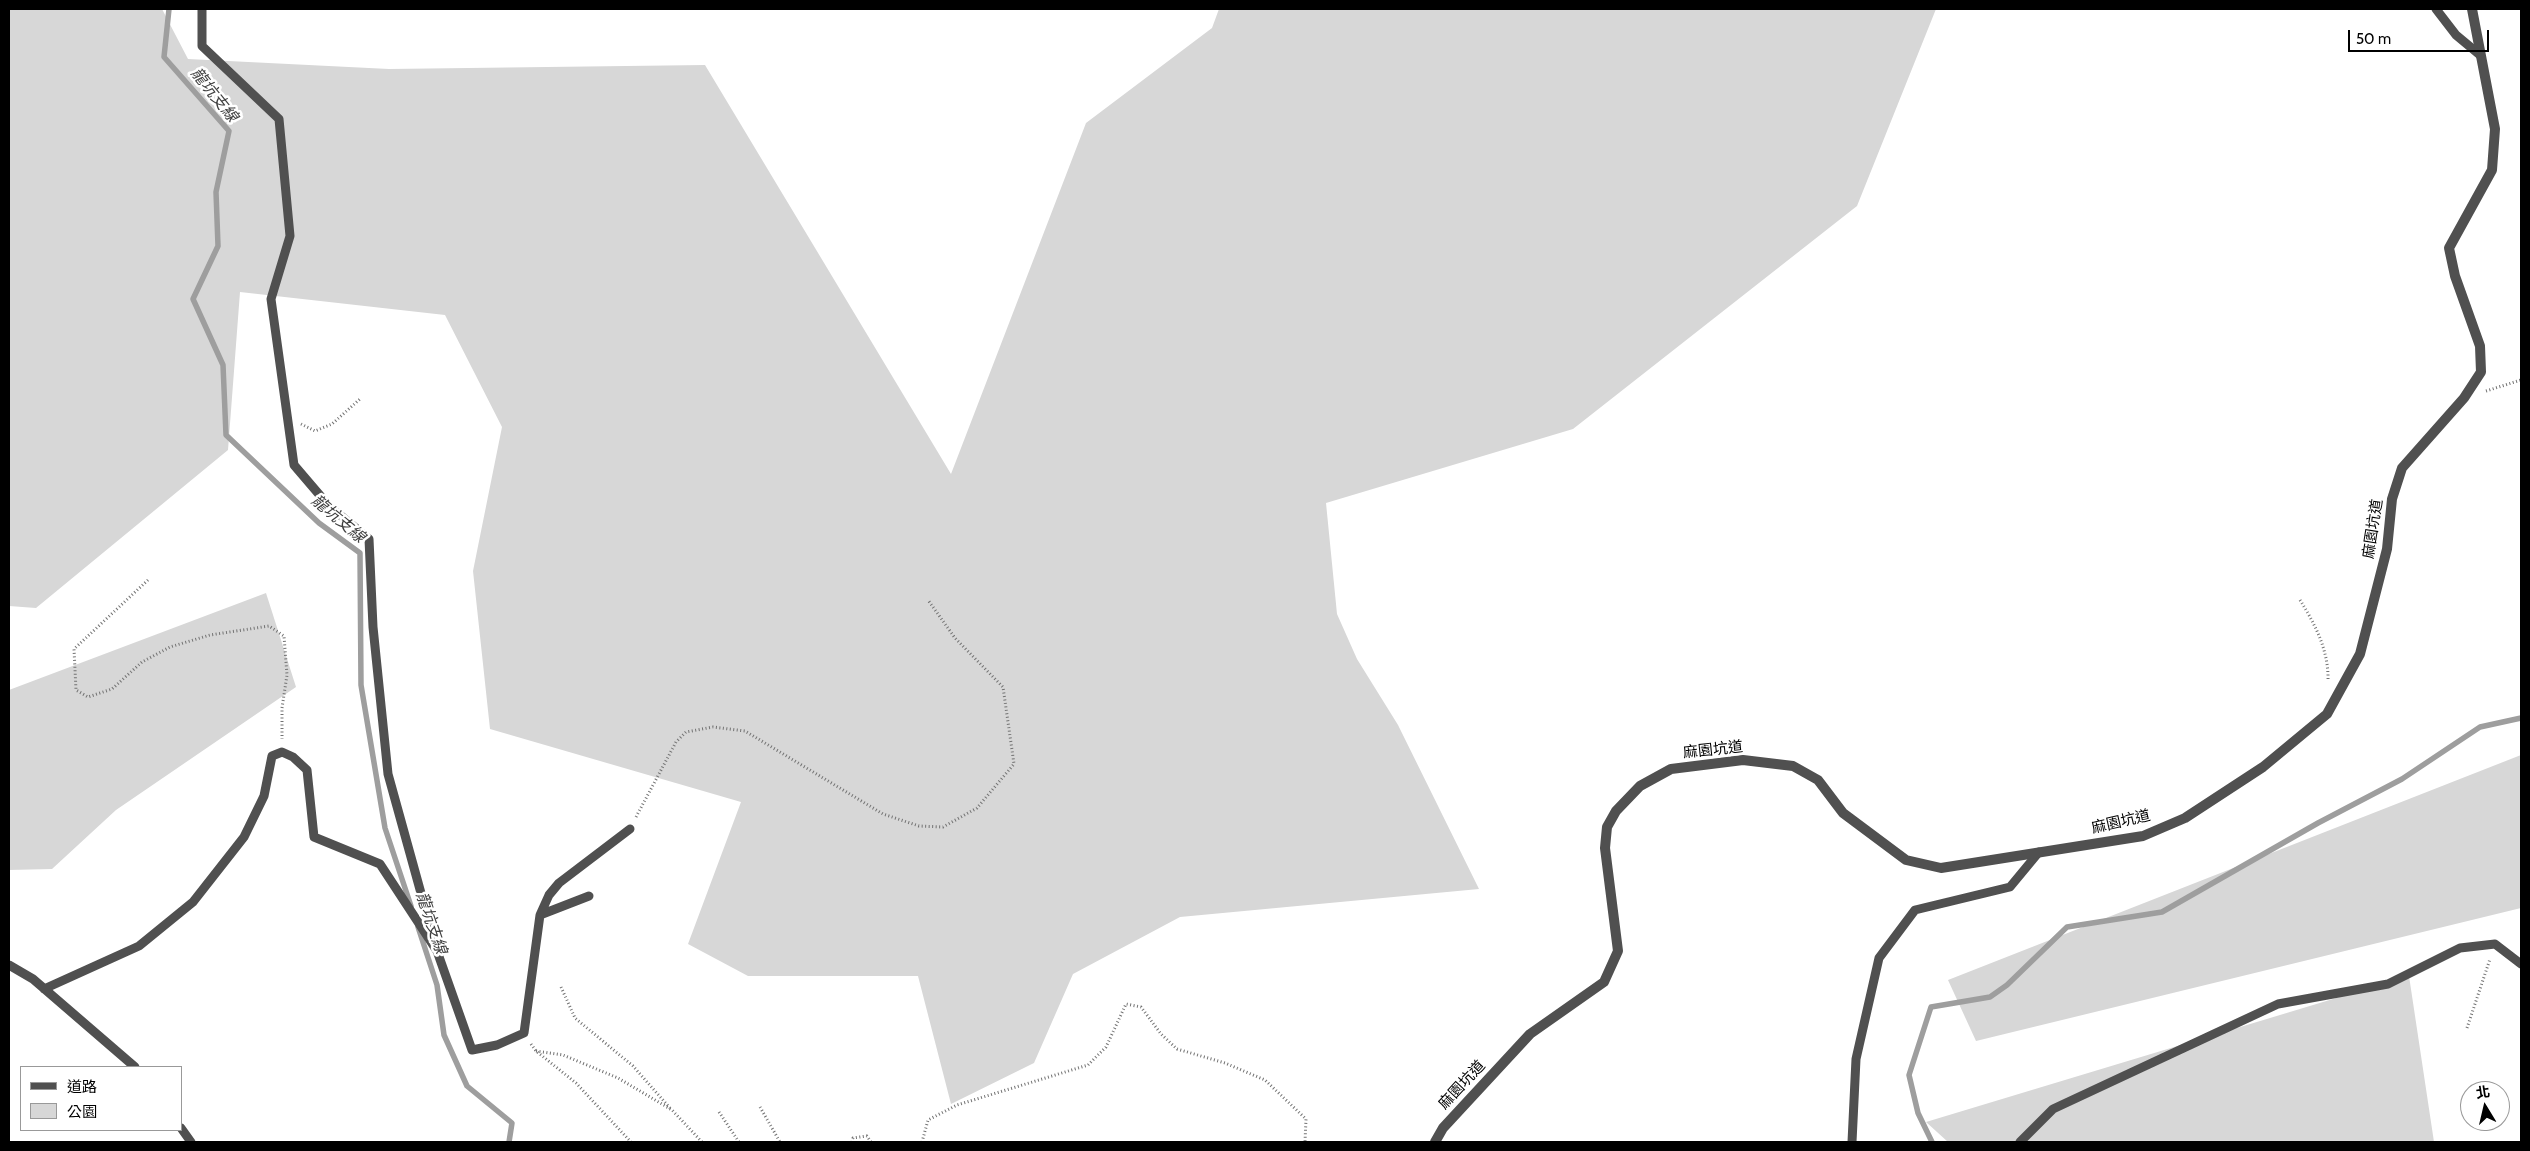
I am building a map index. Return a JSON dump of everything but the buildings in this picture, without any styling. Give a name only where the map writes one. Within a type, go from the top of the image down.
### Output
[{"type":"street","name":"麻園坑道","points":[[1435,1142],[1443,1128],[1530,1034],[1604,982],[1618,951],[1605,848],[1607,827],[1616,811],[1640,786],[1671,769],[1743,760],[1794,766],[1818,780],[1844,813],[1906,860],[1941,868],[2143,836],[2185,818],[2263,767],[2327,714],[2360,654],[2387,549],[2392,499],[2402,468],[2464,398],[2481,372],[2480,346],[2455,276],[2449,248],[2492,170],[2495,129],[2472,9]]},
{"type":"lane","points":[[202,9],[202,46],[278,119],[290,236],[272,299],[294,465],[329,506],[370,539],[373,627],[388,774],[437,951],[472,1050],[497,1046],[524,1033],[540,915],[549,895],[559,883],[630,829]]},
{"type":"lane","points":[[2436,9],[2456,34],[2480,55]]},
{"type":"lane","points":[[44,989],[139,946],[193,902],[244,837],[264,796],[272,756],[282,752],[293,757],[307,770],[314,837],[380,864],[437,951]]},
{"type":"lane","points":[[1852,1142],[1856,1059],[1880,958],[1916,910],[2010,887],[2039,852]]},
{"type":"lane","points":[[540,915],[589,896]]},
{"type":"lane","points":[[2020,1142],[2053,1110],[2278,1004],[2388,984],[2460,948],[2495,944],[2521,964]]},
{"type":"lane","points":[[9,964],[44,989],[134,1066]]},
{"type":"lane","points":[[182,1130],[190,1142]]},
{"type":"path","points":[[2464,398],[2521,380]]},
{"type":"path","points":[[289,419],[315,430],[332,424],[360,400]]},
{"type":"path","points":[[148,580],[74,649],[76,690],[88,697],[112,689],[142,662],[170,647],[210,635],[269,626],[284,636],[287,674],[282,708],[282,752]]},
{"type":"path","points":[[630,829],[676,742],[686,732],[713,727],[745,731],[882,814],[919,826],[943,827],[977,808],[1014,764],[1003,687],[955,638],[928,600]]},
{"type":"path","points":[[2300,600],[2316,626],[2329,668],[2328,686]]},
{"type":"path","points":[[2467,1028],[2495,944]]},
{"type":"path","points":[[561,987],[575,1018],[633,1066],[702,1142]]},
{"type":"path","points":[[922,1142],[928,1120],[957,1105],[1088,1065],[1106,1047],[1126,1004],[1141,1007],[1161,1034],[1176,1048],[1225,1063],[1265,1080],[1306,1119],[1306,1142]]},
{"type":"path","points":[[524,1033],[536,1051],[576,1082],[631,1142]]},
{"type":"path","points":[[536,1051],[563,1055],[618,1078],[672,1110]]},
{"type":"path","points":[[760,1107],[780,1142]]},
{"type":"path","points":[[719,1112],[739,1142]]},
{"type":"path","points":[[852,1142],[854,1138],[867,1136],[872,1142]]},
{"type":"green space","points":[[9,9],[162,9],[188,59],[389,69],[705,65],[951,474],[1086,123],[1212,28],[1219,9],[1936,9],[1857,206],[1573,429],[1326,503],[1337,614],[1357,659],[1398,725],[1479,889],[1180,917],[1073,974],[1034,1063],[951,1104],[918,976],[748,976],[688,944],[741,802],[490,729],[473,571],[502,427],[445,315],[240,292],[228,450],[36,608],[9,606]]},
{"type":"green space","points":[[266,593],[296,687],[116,810],[52,869],[9,870],[9,690]]},
{"type":"green space","points":[[2521,755],[2521,908],[1976,1041],[1948,980]]},
{"type":"green space","points":[[2409,976],[2434,1142],[1948,1142],[1926,1122]]},
{"type":"waterway","name":"龍坑支線","points":[[169,9],[164,57],[229,131],[216,192],[218,246],[193,299],[223,365],[226,435],[319,523],[360,553],[361,685],[385,828],[411,906]]},
{"type":"waterway","points":[[1932,1142],[1918,1113],[1909,1075],[1931,1007],[1990,997],[2007,985],[2067,927],[2162,912],[2318,823],[2402,779],[2480,727],[2521,718]]},
{"type":"waterway","name":"龍坑支線","points":[[418,927],[437,985],[444,1035],[467,1086],[512,1123],[509,1142]]}]
